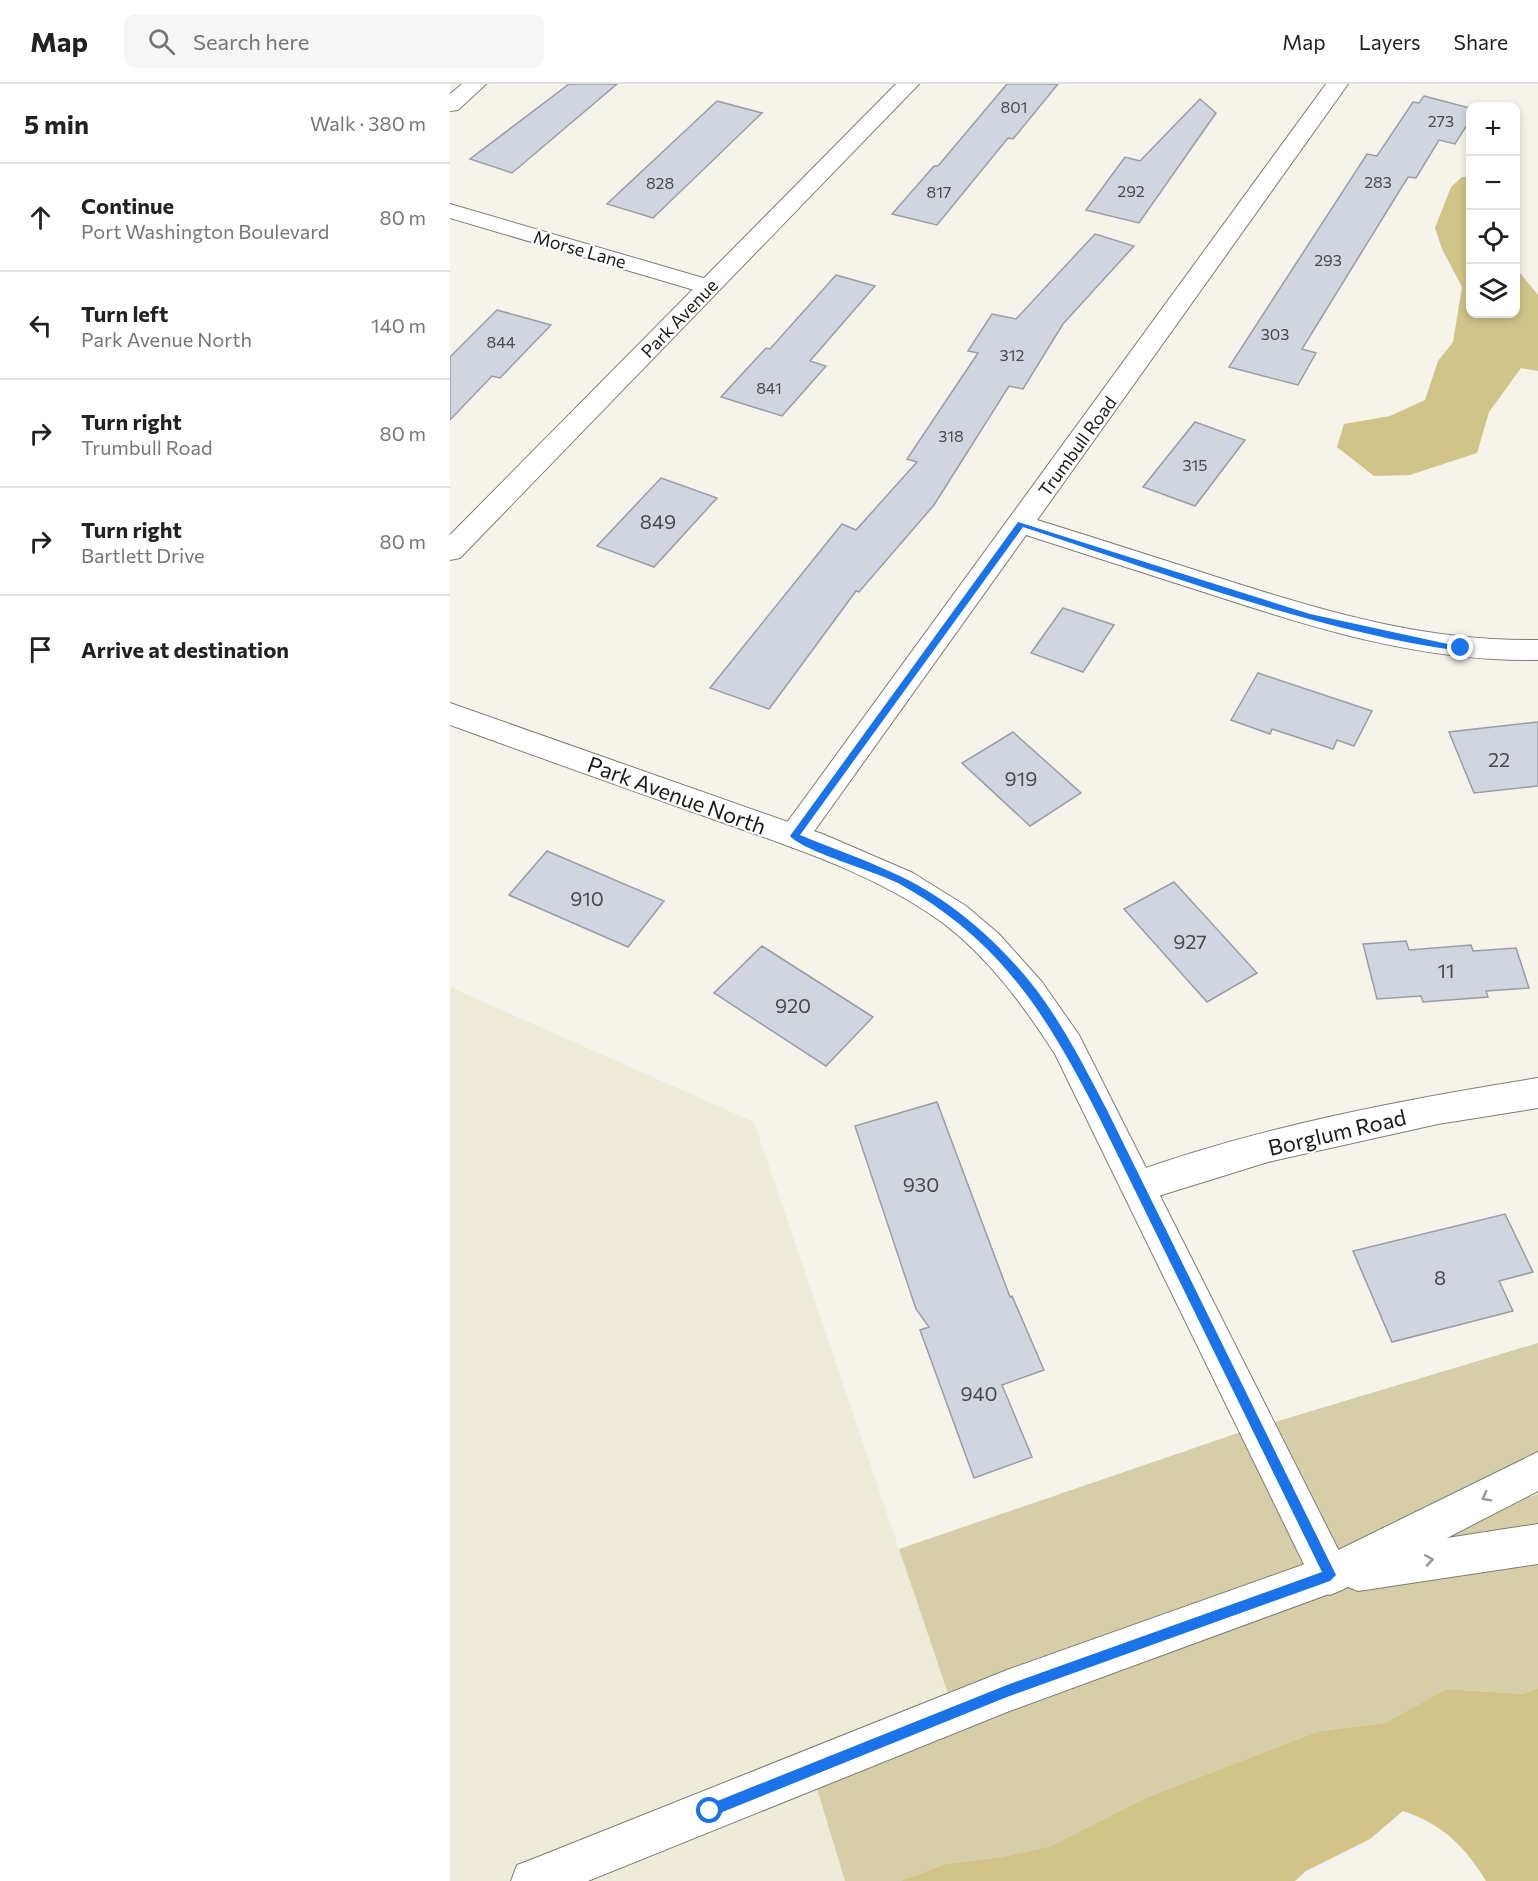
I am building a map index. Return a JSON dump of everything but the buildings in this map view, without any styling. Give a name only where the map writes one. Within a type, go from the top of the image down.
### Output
[{"type":"street","points":[[450,105],[475,84]]},
{"type":"street","name":"Park Avenue","points":[[450,551],[908,84]]},
{"type":"street","name":"Trumbull Road","points":[[794,836],[1337,84]]},
{"type":"street","name":"Morse Lane","points":[[450,211],[709,287]]},
{"type":"street","points":[[1021,524],[1309,617],[1428,644],[1461,648],[1538,650]]},
{"type":"street","name":"Park Avenue North","points":[[450,714],[794,836],[900,880],[955,915],[992,947],[1039,1000],[1067,1045],[1139,1185],[1330,1575]]},
{"type":"street","name":"Borglum Road","points":[[1139,1185],[1268,1147],[1438,1108],[1538,1094]]},
{"type":"street","points":[[533,1881],[1007,1691],[1330,1575],[1538,1471]]},
{"type":"street","points":[[1330,1575],[1538,1544]]},
{"type":"shaded area","points":[[1462,177],[1466,177],[1466,318],[1520,318],[1520,273],[1538,295],[1538,371],[1521,368],[1489,412],[1477,453],[1410,475],[1374,476],[1337,447],[1344,424],[1390,416],[1425,400],[1438,361],[1453,342],[1462,287],[1442,249],[1435,228],[1451,187]]},
{"type":"shaded area","points":[[450,987],[754,1122],[954,1711],[811,1769],[845,1881],[450,1881]]},
{"type":"shaded area","points":[[1538,1343],[1538,1462],[1302,1584],[1538,1554],[1538,1688],[1525,1694],[1446,1689],[1385,1723],[1319,1731],[1145,1798],[1051,1846],[1002,1857],[945,1864],[900,1881],[845,1881],[811,1769],[954,1711],[899,1549],[1235,1434]]},
{"type":"shaded area","points":[[1538,1494],[1538,1528],[1450,1553],[1439,1525]]},
{"type":"shaded area","points":[[1538,1688],[1538,1881],[1486,1881],[1470,1857],[1451,1838],[1429,1822],[1403,1811],[1370,1839],[1306,1871],[1295,1881],[900,1881],[945,1864],[1002,1857],[1051,1846],[1145,1798],[1319,1731],[1385,1723],[1446,1689],[1524,1694]]},
{"type":"route","points":[[710,1811],[1007,1691],[1330,1575],[1103,1113],[1067,1045],[1039,1000],[992,947],[955,915],[900,880],[794,836],[1021,524],[1309,617],[1428,644],[1461,648]]}]
